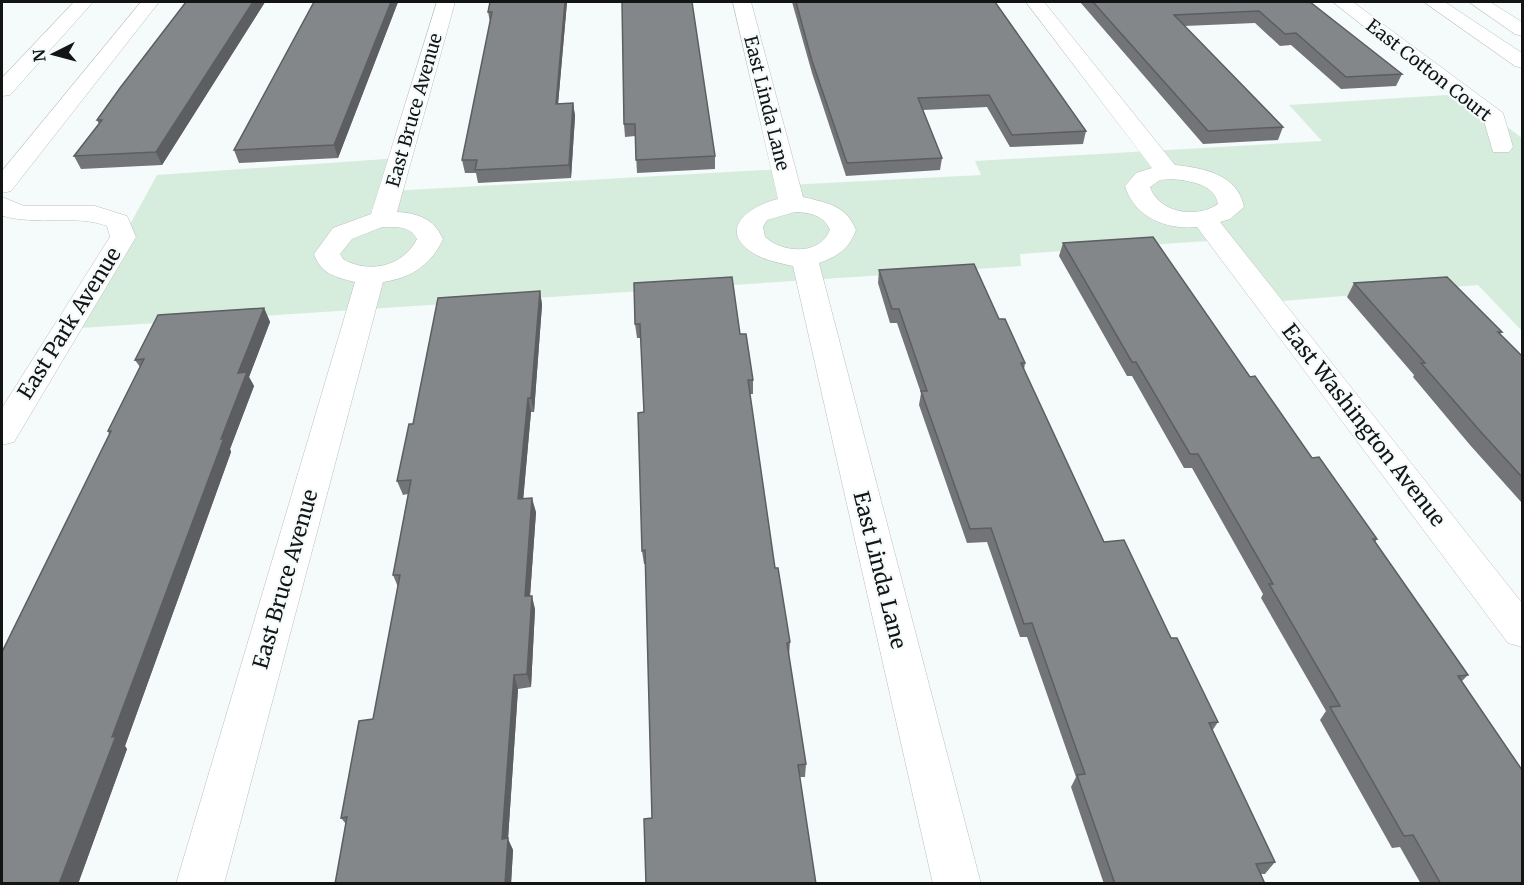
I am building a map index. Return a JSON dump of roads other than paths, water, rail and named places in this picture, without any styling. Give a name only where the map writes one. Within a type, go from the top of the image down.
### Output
[{"type":"street","points":[[2,90],[84,2]]},
{"type":"street","points":[[2,186],[150,2]]},
{"type":"street","name":"East Bruce Avenue","points":[[382,219],[446,2]]},
{"type":"street","name":"East Linda Lane","points":[[742,2],[792,205]]},
{"type":"street","points":[[1035,2],[1168,172]]},
{"type":"street","name":"East Cotton Court","points":[[1342,2],[1495,118],[1501,147]]},
{"type":"street","points":[[1433,2],[1522,62]]},
{"type":"street","points":[[1478,2],[1522,30]]},
{"type":"street","points":[[1168,172],[1203,177],[1226,190],[1232,200],[1231,207],[1223,215],[1205,220],[1182,219],[1160,213],[1145,204],[1138,194],[1137,186],[1143,178],[1168,172]]},
{"type":"street","name":"East Park Avenue","points":[[2,205],[9,211],[34,214],[96,214],[118,221],[123,237],[2,434]]},
{"type":"street","points":[[792,205],[824,209],[840,221],[844,230],[843,238],[834,248],[822,254],[804,257],[776,254],[761,247],[752,238],[750,229],[754,219],[765,211],[792,205]]},
{"type":"street","name":"East Bruce Avenue","points":[[382,219],[414,222],[422,226],[430,239],[428,248],[419,258],[405,266],[371,274],[352,274],[337,269],[331,264],[327,254],[331,244],[346,230],[382,219]]},
{"type":"street","name":"East Washington Avenue","points":[[1205,220],[1522,631]]},
{"type":"street","name":"East Linda Lane","points":[[804,257],[957,884]]},
{"type":"street","name":"East Bruce Avenue","points":[[200,884],[371,274]]}]
